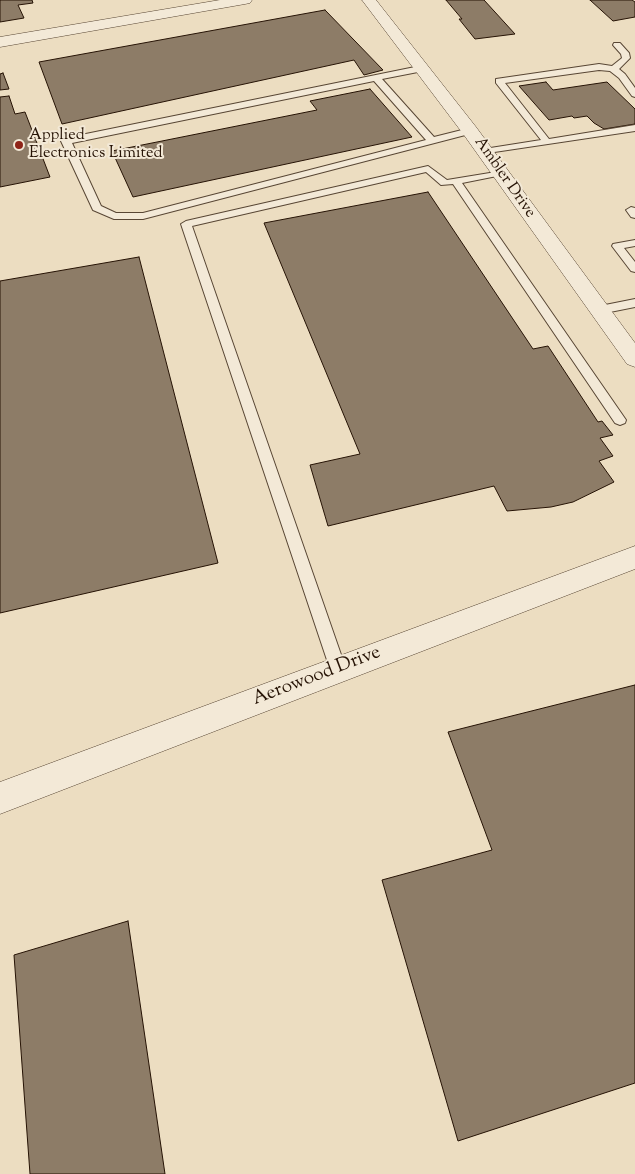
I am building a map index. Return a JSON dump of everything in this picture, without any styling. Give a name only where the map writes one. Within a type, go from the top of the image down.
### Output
[{"type":"street","points":[[0,42],[207,3],[245,0]]},
{"type":"street","name":"Ambler Drive","points":[[369,0],[420,69],[470,131],[635,359]]},
{"type":"street","name":"Aerowood Drive","points":[[0,798],[635,557]]},
{"type":"lane","points":[[613,69],[626,58],[625,53],[617,45]]},
{"type":"lane","points":[[548,142],[499,81],[599,66],[613,69],[627,80],[635,94]]},
{"type":"lane","points":[[420,69],[66,141],[97,208],[114,216],[143,216],[470,131]]},
{"type":"lane","points":[[376,78],[432,141]]},
{"type":"lane","points":[[484,152],[635,128]]},
{"type":"lane","points":[[338,669],[186,224],[428,169],[445,183],[499,173]]},
{"type":"lane","points":[[456,181],[620,420]]},
{"type":"lane","points":[[635,243],[618,246],[635,269]]},
{"type":"lane","points":[[600,310],[635,303]]},
{"type":"building","points":[[0,0],[32,0],[33,3],[18,5],[24,18],[0,22]]},
{"type":"building","points":[[446,0],[484,0],[515,34],[475,39],[459,19],[462,19]]},
{"type":"building","points":[[590,0],[632,0],[635,2],[635,17],[613,21]]},
{"type":"building","points":[[325,10],[383,70],[364,75],[354,60],[62,124],[39,62]]},
{"type":"building","name":"Applied Electronics Limited","points":[[3,73],[9,89],[0,90],[0,74]]},
{"type":"building","points":[[546,82],[553,90],[607,82],[635,109],[635,124],[604,129],[587,116],[574,118],[572,116],[549,120],[519,86]]},
{"type":"building","points":[[370,89],[412,137],[133,197],[112,151],[317,110],[310,101]]},
{"type":"building","name":"Applied Electronics Limited","points":[[9,96],[15,114],[25,112],[50,177],[0,187],[0,97]]},
{"type":"building","points":[[428,192],[533,349],[548,346],[598,422],[602,421],[613,435],[600,438],[613,456],[599,461],[614,482],[573,502],[551,507],[507,511],[494,486],[328,526],[310,465],[360,454],[264,223]]},
{"type":"building","points":[[139,257],[218,563],[0,613],[0,281]]},
{"type":"building","points":[[635,685],[635,1083],[458,1141],[382,880],[492,850],[448,732]]},
{"type":"building","points":[[128,921],[165,1174],[30,1174],[14,955]]},
{"type":"place","name":"Applied Electronics Limited","points":[[19,145]]}]
